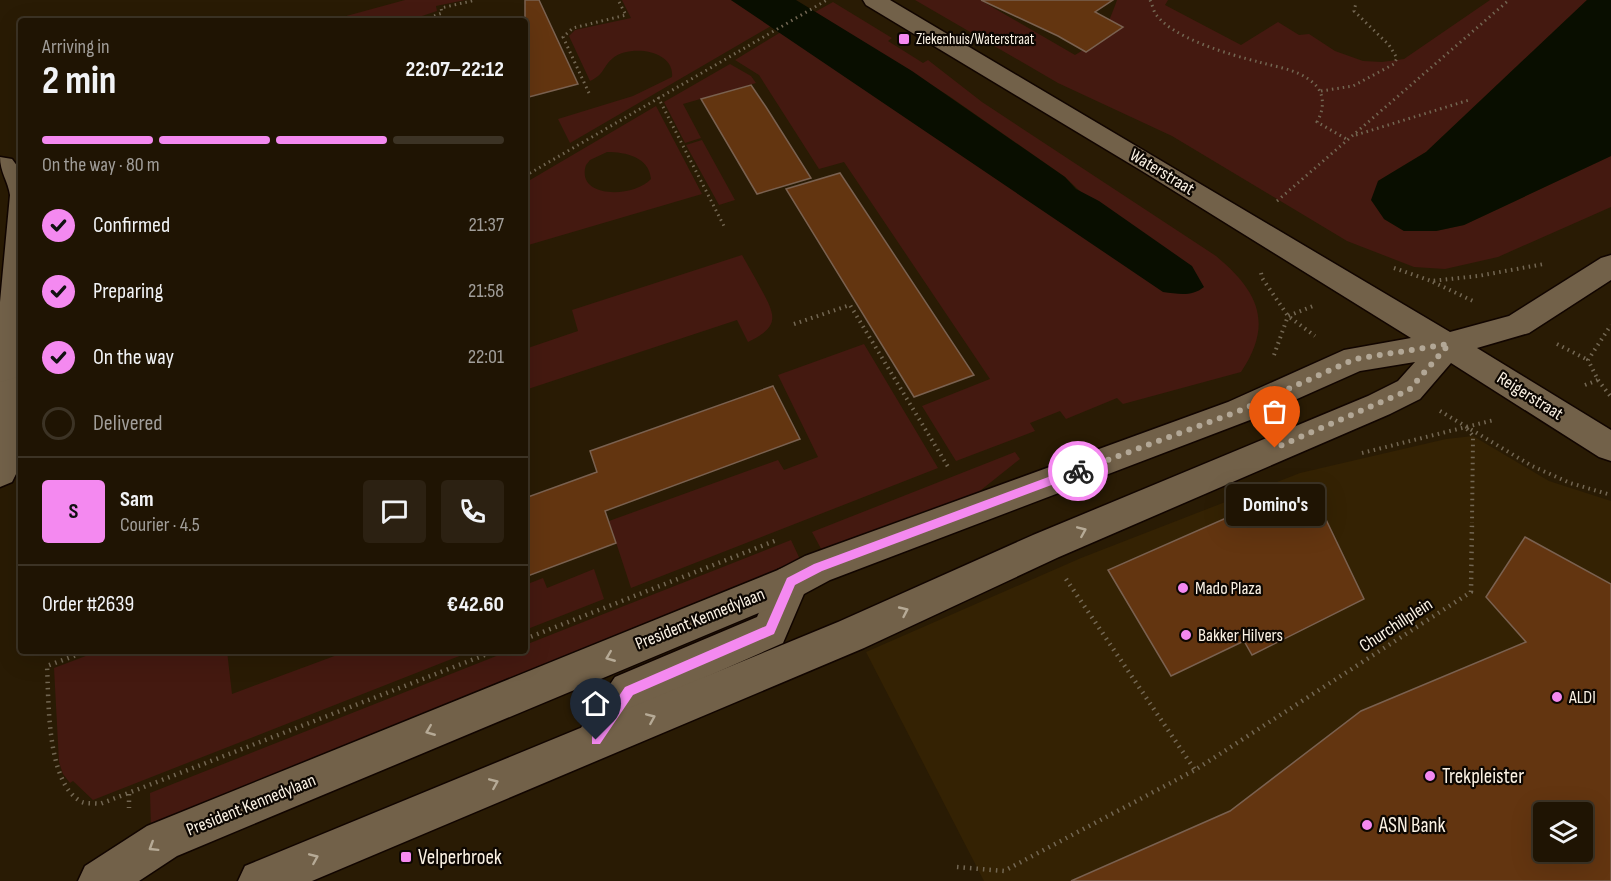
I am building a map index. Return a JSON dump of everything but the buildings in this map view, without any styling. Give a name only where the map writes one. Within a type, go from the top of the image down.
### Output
[{"type":"street","name":"Waterstraat","points":[[874,0],[1020,85],[1449,344]]},
{"type":"street","name":"President Kennedylaan","points":[[100,881],[162,842],[791,582],[818,568],[1239,411],[1355,359],[1449,344],[1518,325],[1611,266]]},
{"type":"street","points":[[260,881],[851,635],[1046,546],[1409,390],[1449,344]]},
{"type":"street","name":"Reigerstraat","points":[[1449,344],[1611,447]]},
{"type":"street","points":[[0,472],[8,393]]},
{"type":"street","points":[[596,740],[629,691],[770,630],[791,582]]},
{"type":"lane","points":[[0,164],[5,164],[17,179],[18,184]]},
{"type":"lane","points":[[8,393],[18,228]]},
{"type":"path","points":[[435,18],[434,16],[442,13],[441,8],[476,0]]},
{"type":"path","points":[[590,93],[563,37],[573,28],[626,15],[618,0]]},
{"type":"path","points":[[528,174],[827,0]]},
{"type":"path","points":[[1150,0],[1160,18],[1179,31],[1240,56],[1303,76],[1321,90],[1353,87],[1394,64],[1397,58],[1390,46],[1354,11],[1356,3]]},
{"type":"path","points":[[1250,225],[1509,0]]},
{"type":"path","points":[[1321,90],[1322,115],[1317,122],[1348,140]]},
{"type":"path","points":[[658,97],[725,228]]},
{"type":"path","points":[[1353,136],[1469,100]]},
{"type":"path","points":[[1390,267],[1431,281],[1478,276],[1548,264]]},
{"type":"path","points":[[794,324],[850,305],[950,470]]},
{"type":"path","points":[[1611,325],[1588,360],[1598,380],[1611,397]]},
{"type":"path","points":[[1358,453],[1368,453],[1467,429],[1598,380]]},
{"type":"path","points":[[1467,429],[1489,439],[1541,470],[1570,483],[1611,495]]},
{"type":"path","name":"Churchillplein","points":[[957,867],[1004,871],[1195,770],[1471,592],[1473,436],[1467,429]]},
{"type":"path","points":[[1046,546],[1195,770]]},
{"type":"path","points":[[79,654],[47,666],[52,748],[66,787],[80,801],[100,804],[487,654]]},
{"type":"shaded area","points":[[405,0],[465,0],[436,6],[437,11],[416,18],[339,18]]},
{"type":"shaded area","points":[[622,0],[731,0],[771,26],[570,143],[558,119],[633,96],[672,77],[671,68],[659,55],[630,51],[613,58],[598,76],[590,81],[569,36],[575,30],[631,18]]},
{"type":"shaded area","points":[[731,0],[796,0],[912,71],[1065,177],[1076,189],[1099,201],[1192,266],[1204,287],[1190,294],[1163,292]]},
{"type":"shaded area","points":[[915,0],[980,0],[1075,55],[1092,44],[1102,33],[1117,0],[1168,0],[1165,5],[1241,45],[1278,22],[1299,35],[1309,34],[1335,51],[1363,61],[1382,62],[1404,59],[1490,0],[1587,0],[1426,152],[1378,181],[1384,219],[1404,231],[1436,231],[1464,225],[1611,156],[1611,207],[1498,257],[1445,269],[1414,267],[1347,241],[1172,136],[1058,83]]},
{"type":"shaded area","points":[[1587,0],[1611,0],[1611,156],[1464,225],[1436,231],[1404,231],[1384,219],[1371,200],[1378,181],[1426,152]]},
{"type":"shaded area","points":[[833,2],[892,38],[888,41],[923,63],[928,60],[982,102],[1216,256],[1242,282],[1257,309],[1259,323],[1257,338],[1241,372],[1123,404],[1117,398],[1066,419],[1060,411],[1030,423],[1035,431],[956,461],[922,406],[990,379],[844,162],[819,169],[759,75],[735,60],[781,32],[1046,211],[1082,193],[1065,177],[949,96],[815,12]]},
{"type":"shaded area","points":[[730,64],[751,76],[756,83],[683,104],[701,138],[685,143],[664,102]]},
{"type":"shaded area","points":[[656,106],[702,194],[528,245],[528,181]],"holes":[[[607,152],[629,155],[646,166],[651,179],[632,190],[620,192],[608,192],[589,184],[585,176],[586,165],[590,160]]]},
{"type":"shaded area","points":[[702,140],[735,200],[719,205],[686,145]]},
{"type":"shaded area","points":[[742,255],[766,298],[772,320],[766,331],[748,342],[737,320],[528,389],[528,348],[578,331],[572,310]]},
{"type":"shaded area","points":[[864,344],[938,468],[631,588],[609,521],[778,460],[784,470],[818,457],[778,375]]},
{"type":"shaded area","points":[[1473,436],[1549,481],[1611,501],[1611,881],[984,881],[866,652],[1081,558],[1300,473],[1446,439]]},
{"type":"shaded area","points":[[1015,452],[1020,459],[966,502],[826,558],[812,532]]},
{"type":"shaded area","points":[[791,540],[804,568],[151,828],[150,793],[501,654],[528,654],[528,644]]},
{"type":"shaded area","points":[[594,569],[604,599],[528,629],[528,584],[543,578],[547,588]]},
{"type":"shaded area","points":[[91,654],[227,654],[232,694],[340,654],[464,654],[93,800],[73,781],[70,783],[63,774],[59,762],[54,668]]},
{"type":"way so far","points":[[1078,471],[1239,411],[1355,359],[1449,344],[1409,390],[1379,405],[1275,448]]},
{"type":"place","name":"Ziekenhuis/Waterstraat","points":[[904,39]]},
{"type":"place","name":"Domino's","points":[[1275,448]]},
{"type":"place","name":"Mado Plaza","points":[[1183,588]]},
{"type":"place","name":"Bakker Hilvers","points":[[1186,635]]},
{"type":"place","name":"ALDI","points":[[1557,697]]},
{"type":"place","name":"Trekpleister","points":[[1430,776]]},
{"type":"place","name":"ASN Bank","points":[[1367,825]]},
{"type":"place","name":"Velperbroek","points":[[406,857]]},
{"type":"route","points":[[596,740],[629,691],[770,630],[791,582],[818,568],[1078,471]]}]
